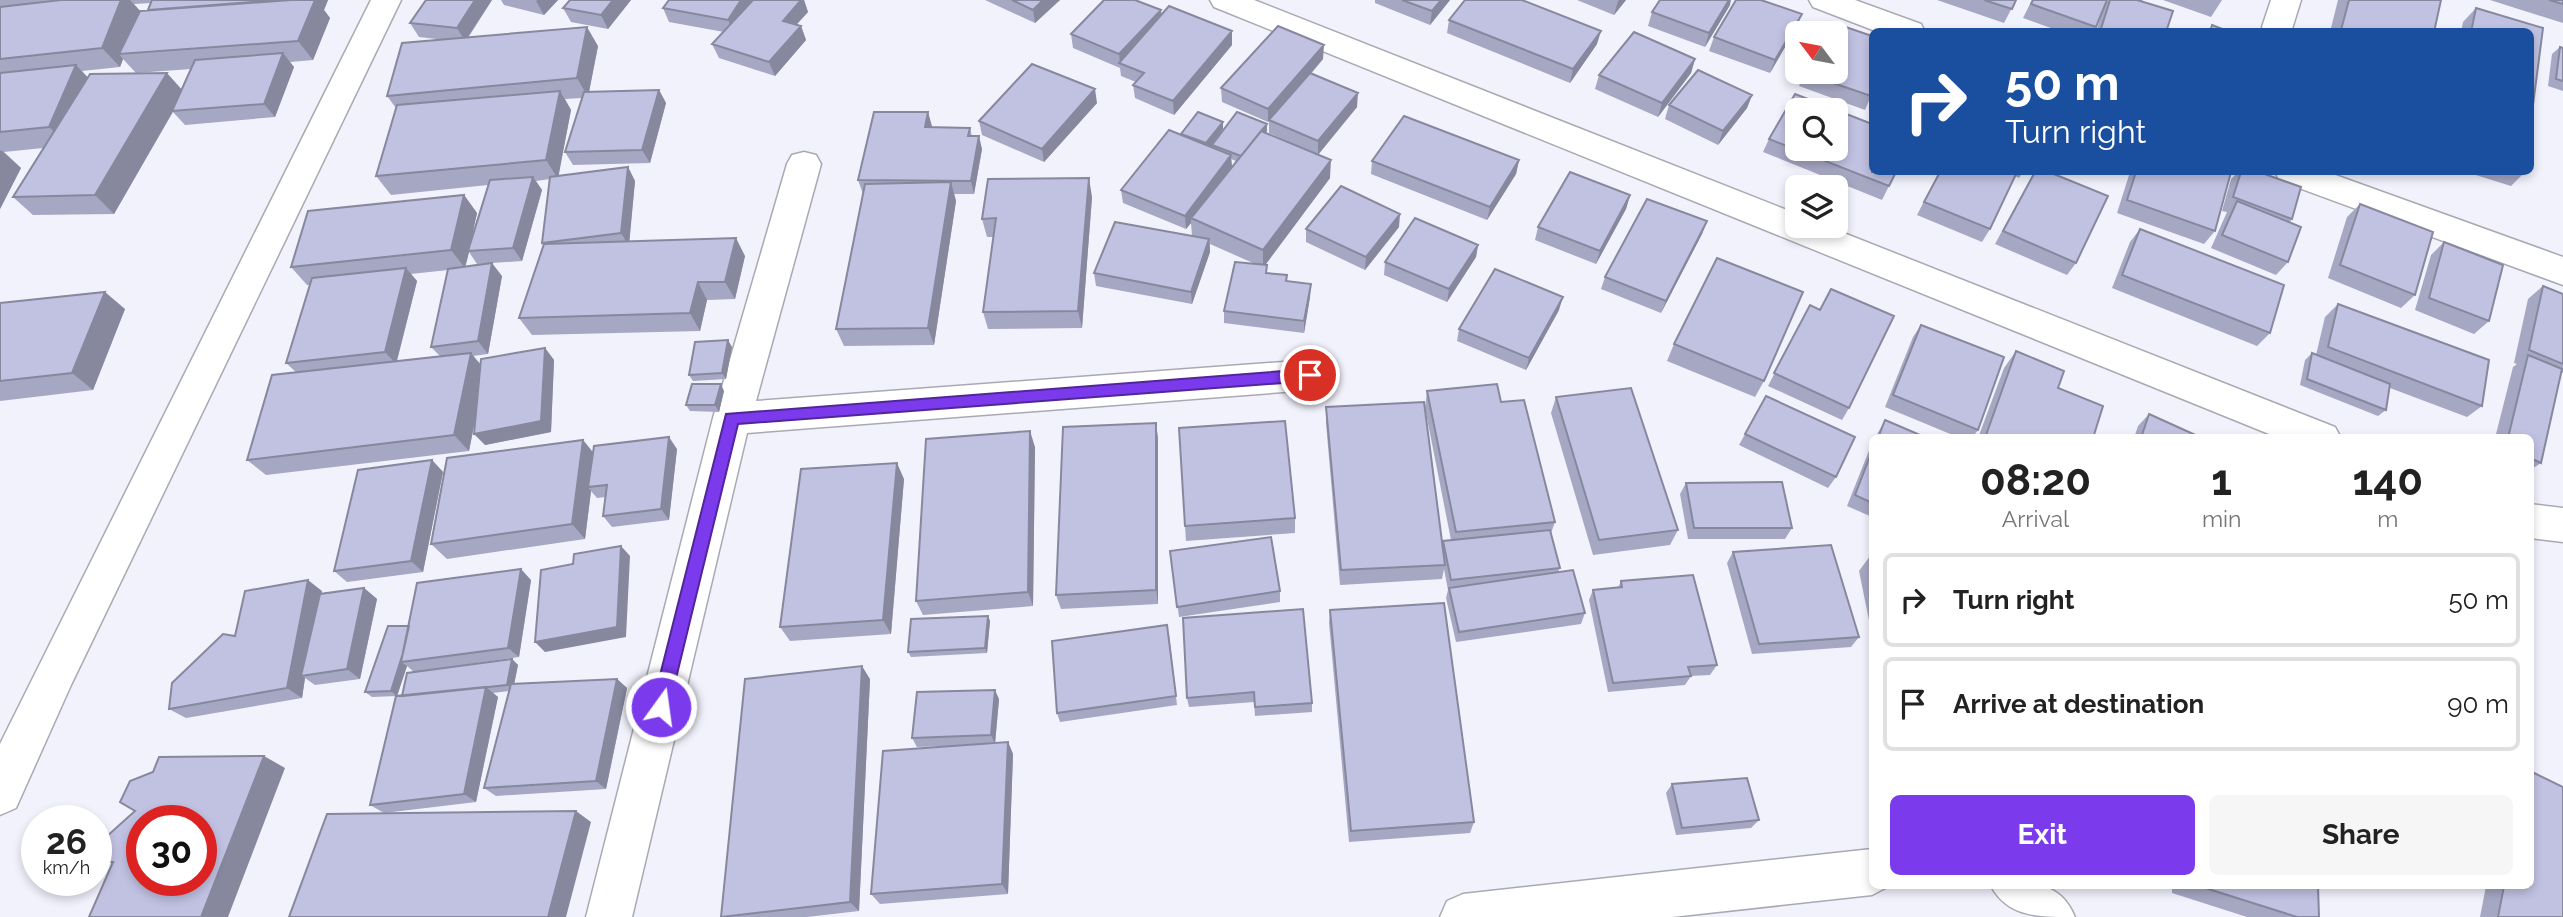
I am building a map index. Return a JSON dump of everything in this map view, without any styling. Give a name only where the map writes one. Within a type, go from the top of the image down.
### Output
[{"type":"street","points":[[0,793],[56,671],[386,0]]},
{"type":"street","points":[[1225,0],[2312,434]]},
{"type":"street","points":[[1824,0],[1899,28]]},
{"type":"street","points":[[609,917],[732,418],[804,164]]},
{"type":"street","points":[[2300,175],[2563,271]]},
{"type":"street","points":[[732,418],[1310,375]]},
{"type":"street","points":[[2534,521],[2563,525]]},
{"type":"street","points":[[1463,917],[1869,872]]},
{"type":"street","points":[[2018,889],[2052,917]]},
{"type":"building","points":[[61,0],[121,0],[102,48],[0,59],[0,7]]},
{"type":"building","points":[[152,0],[280,0],[148,10]]},
{"type":"building","points":[[315,0],[298,41],[119,54],[140,11]]},
{"type":"building","points":[[426,0],[475,0],[457,28],[410,23]]},
{"type":"building","points":[[570,0],[613,0],[601,15],[563,8]]},
{"type":"building","points":[[669,0],[741,0],[728,20],[663,8]]},
{"type":"building","points":[[753,0],[801,0],[783,21],[801,26],[769,62],[712,44]]},
{"type":"building","points":[[1012,0],[1043,0],[1033,10]]},
{"type":"building","points":[[1104,0],[1135,0],[1161,10],[1119,54],[1071,34]]},
{"type":"building","points":[[1402,0],[1441,0],[1432,11]]},
{"type":"building","points":[[1465,0],[1522,0],[1601,31],[1573,69],[1449,20]]},
{"type":"building","points":[[1660,0],[1729,0],[1709,33],[1652,12]]},
{"type":"building","points":[[1736,0],[1761,0],[1802,14],[1798,21],[1785,21],[1785,43],[1775,60],[1714,37]]},
{"type":"building","points":[[1984,0],[2016,0],[2012,9]]},
{"type":"building","points":[[2033,0],[2107,0],[2096,27],[2031,4]]},
{"type":"building","points":[[2110,0],[2137,0],[2173,11],[2167,28],[2101,28]]},
{"type":"building","points":[[2349,0],[2441,0],[2435,28],[2342,28]]},
{"type":"building","points":[[1169,6],[1232,31],[1173,101],[1133,85],[1144,73],[1119,63]]},
{"type":"building","points":[[2476,8],[2543,28],[2534,97],[2534,28],[2472,28]]},
{"type":"building","points":[[1278,26],[1324,45],[1268,109],[1221,88]]},
{"type":"building","points":[[587,27],[577,78],[387,96],[402,43]]},
{"type":"building","points":[[1848,28],[1869,35],[1869,95],[1836,84],[1848,84]]},
{"type":"building","points":[[1634,32],[1695,59],[1662,103],[1599,75]]},
{"type":"building","points":[[2560,47],[2563,48],[2563,81],[2556,79]]},
{"type":"building","points":[[283,53],[264,104],[172,111],[195,60]]},
{"type":"building","points":[[1032,64],[1095,89],[1042,149],[979,121]]},
{"type":"building","points":[[76,65],[49,127],[0,132],[0,73]]},
{"type":"building","points":[[1698,70],[1752,95],[1723,131],[1669,105]]},
{"type":"building","points":[[167,73],[95,195],[13,197],[90,74]]},
{"type":"building","points":[[1310,73],[1358,93],[1318,141],[1269,120]]},
{"type":"building","points":[[659,90],[642,150],[565,152],[584,92]]},
{"type":"building","points":[[560,91],[546,160],[376,176],[397,105]]},
{"type":"building","points":[[1785,111],[1785,145],[1769,139]]},
{"type":"building","points":[[874,112],[928,112],[925,127],[970,128],[968,136],[979,136],[971,181],[858,180]]},
{"type":"building","points":[[1198,112],[1223,122],[1206,143],[1181,134]]},
{"type":"building","points":[[1237,112],[1267,124],[1241,156],[1212,145]]},
{"type":"building","points":[[1848,115],[1869,123],[1869,175],[1894,175],[1889,186],[1825,161],[1848,161]]},
{"type":"building","points":[[1404,116],[1519,160],[1490,207],[1372,161]]},
{"type":"building","points":[[1169,130],[1231,155],[1185,216],[1121,190]]},
{"type":"building","points":[[1261,131],[1331,160],[1263,250],[1191,218]]},
{"type":"building","points":[[628,167],[621,233],[542,243],[550,177]]},
{"type":"building","points":[[1570,172],[1630,195],[1600,251],[1538,227]]},
{"type":"building","points":[[1938,175],[2016,175],[1990,229],[1924,202]]},
{"type":"building","points":[[2033,175],[2056,175],[2108,196],[2076,263],[2003,231]]},
{"type":"building","points":[[2135,175],[2230,175],[2215,231],[2127,200]]},
{"type":"building","points":[[2240,175],[2267,175],[2301,187],[2292,219],[2233,197]]},
{"type":"building","points":[[533,177],[513,248],[468,251],[490,180]]},
{"type":"building","points":[[1089,178],[1078,311],[983,312],[996,218],[982,219],[988,179]]},
{"type":"building","points":[[951,182],[928,328],[836,329],[865,184]]},
{"type":"building","points":[[1341,186],[1400,214],[1366,257],[1306,229]]},
{"type":"building","points":[[464,195],[451,250],[291,267],[308,211]]},
{"type":"building","points":[[1647,199],[1707,221],[1666,301],[1605,277]]},
{"type":"building","points":[[2237,201],[2301,227],[2288,262],[2222,235]]},
{"type":"building","points":[[2360,204],[2433,232],[2415,295],[2340,265]]},
{"type":"building","points":[[1415,218],[1478,245],[1449,289],[1385,262]]},
{"type":"building","points":[[1115,222],[1209,239],[1191,292],[1094,273]]},
{"type":"building","points":[[2140,229],[2284,285],[2270,333],[2122,275]]},
{"type":"building","points":[[736,238],[725,282],[698,282],[690,313],[519,318],[544,244]]},
{"type":"building","points":[[2444,242],[2503,265],[2489,321],[2429,298]]},
{"type":"building","points":[[1717,258],[1803,292],[1764,381],[1674,344]]},
{"type":"building","points":[[1235,262],[1267,265],[1266,273],[1287,275],[1286,281],[1311,284],[1304,321],[1224,311]]},
{"type":"building","points":[[492,263],[478,341],[431,347],[448,269]]},
{"type":"building","points":[[406,268],[385,352],[286,363],[312,278]]},
{"type":"building","points":[[1495,269],[1563,297],[1529,358],[1459,329]]},
{"type":"building","points":[[2543,286],[2563,294],[2563,364],[2529,350]]},
{"type":"building","points":[[1831,289],[1894,316],[1849,408],[1774,373],[1810,305],[1820,310]]},
{"type":"building","points":[[105,292],[72,373],[0,381],[0,303]]},
{"type":"building","points":[[2338,304],[2489,360],[2482,406],[2328,347]]},
{"type":"building","points":[[1921,325],[2004,357],[1978,430],[1893,395]]},
{"type":"building","points":[[728,340],[722,373],[689,375],[695,342]]},
{"type":"building","points":[[545,348],[541,421],[474,434],[481,359]]},
{"type":"building","points":[[2016,351],[2064,371],[2058,388],[2103,406],[2094,434],[1986,434]]},
{"type":"building","points":[[471,353],[454,435],[247,460],[272,375]]},
{"type":"building","points":[[2312,353],[2390,384],[2386,410],[2307,379]]},
{"type":"building","points":[[2528,355],[2562,369],[2541,463],[2534,460],[2534,434],[2509,434]]},
{"type":"building","points":[[692,384],[721,384],[715,405],[686,405]]},
{"type":"building","points":[[1497,384],[1501,402],[1524,400],[1555,522],[1456,532],[1427,391]]},
{"type":"building","points":[[1631,388],[1678,530],[1599,540],[1556,397]]},
{"type":"building","points":[[1766,396],[1855,437],[1836,477],[1745,434]]},
{"type":"building","points":[[1424,402],[1445,565],[1341,570],[1326,407]]},
{"type":"building","points":[[2149,414],[2193,434],[2142,434]]},
{"type":"building","points":[[1885,420],[1918,434],[1880,434]]},
{"type":"building","points":[[1285,421],[1295,518],[1185,526],[1179,428]]},
{"type":"building","points":[[1156,423],[1156,590],[1056,595],[1063,427]]},
{"type":"building","points":[[1030,431],[1028,592],[916,601],[926,439]]},
{"type":"building","points":[[669,437],[661,509],[603,516],[607,485],[588,487],[594,446]]},
{"type":"building","points":[[583,440],[572,524],[431,544],[447,458]]},
{"type":"building","points":[[1869,459],[1869,502],[1855,495]]},
{"type":"building","points":[[432,460],[411,561],[334,571],[358,470]]},
{"type":"building","points":[[897,463],[883,620],[780,627],[801,469]]},
{"type":"building","points":[[1782,482],[1792,528],[1694,528],[1686,483]]},
{"type":"building","points":[[1550,530],[1560,568],[1451,580],[1443,541]]},
{"type":"building","points":[[1271,537],[1280,591],[1177,607],[1170,551]]},
{"type":"building","points":[[1831,545],[1859,637],[1759,644],[1733,552]]},
{"type":"building","points":[[621,546],[617,627],[535,642],[541,570],[573,564],[574,554]]},
{"type":"building","points":[[521,569],[508,648],[401,662],[417,583]]},
{"type":"building","points":[[1573,570],[1585,613],[1459,632],[1449,588]]},
{"type":"building","points":[[1693,575],[1717,665],[1688,667],[1691,676],[1613,683],[1593,590],[1622,587],[1621,581]]},
{"type":"building","points":[[308,580],[287,688],[169,709],[172,683],[223,634],[235,636],[245,591]]},
{"type":"building","points":[[364,588],[347,669],[301,676],[320,594]]},
{"type":"building","points":[[1444,603],[1474,822],[1351,831],[1330,610]]},
{"type":"building","points":[[1303,609],[1312,703],[1255,707],[1254,692],[1187,698],[1183,618]]},
{"type":"building","points":[[988,616],[985,648],[908,652],[911,619]]},
{"type":"building","points":[[1167,625],[1176,696],[1057,713],[1052,641]]},
{"type":"building","points":[[388,626],[409,626],[391,691],[365,692]]},
{"type":"building","points":[[512,659],[507,685],[402,696],[407,673]]},
{"type":"building","points":[[862,666],[850,902],[721,917],[745,679]]},
{"type":"building","points":[[617,679],[596,781],[484,788],[511,684]]},
{"type":"building","points":[[486,687],[464,794],[370,805],[396,696]]},
{"type":"building","points":[[995,690],[991,735],[912,738],[917,692]]},
{"type":"building","points":[[1008,742],[1002,884],[871,894],[883,751]]},
{"type":"building","points":[[264,756],[217,876],[217,805],[126,806],[120,802],[130,781],[153,772],[159,757]]},
{"type":"building","points":[[2534,773],[2563,787],[2563,917],[2498,917],[2503,889],[2534,889]]},
{"type":"building","points":[[1747,778],[1759,820],[1682,828],[1672,784]]},
{"type":"building","points":[[576,811],[548,917],[289,917],[327,814]]},
{"type":"building","points":[[126,819],[126,896],[209,896],[201,917],[89,917],[98,896],[112,896],[112,832]]},
{"type":"building","points":[[2208,889],[2318,889],[2319,917],[2297,917]]},
{"type":"route","points":[[661,707],[732,418],[1310,375]]}]
